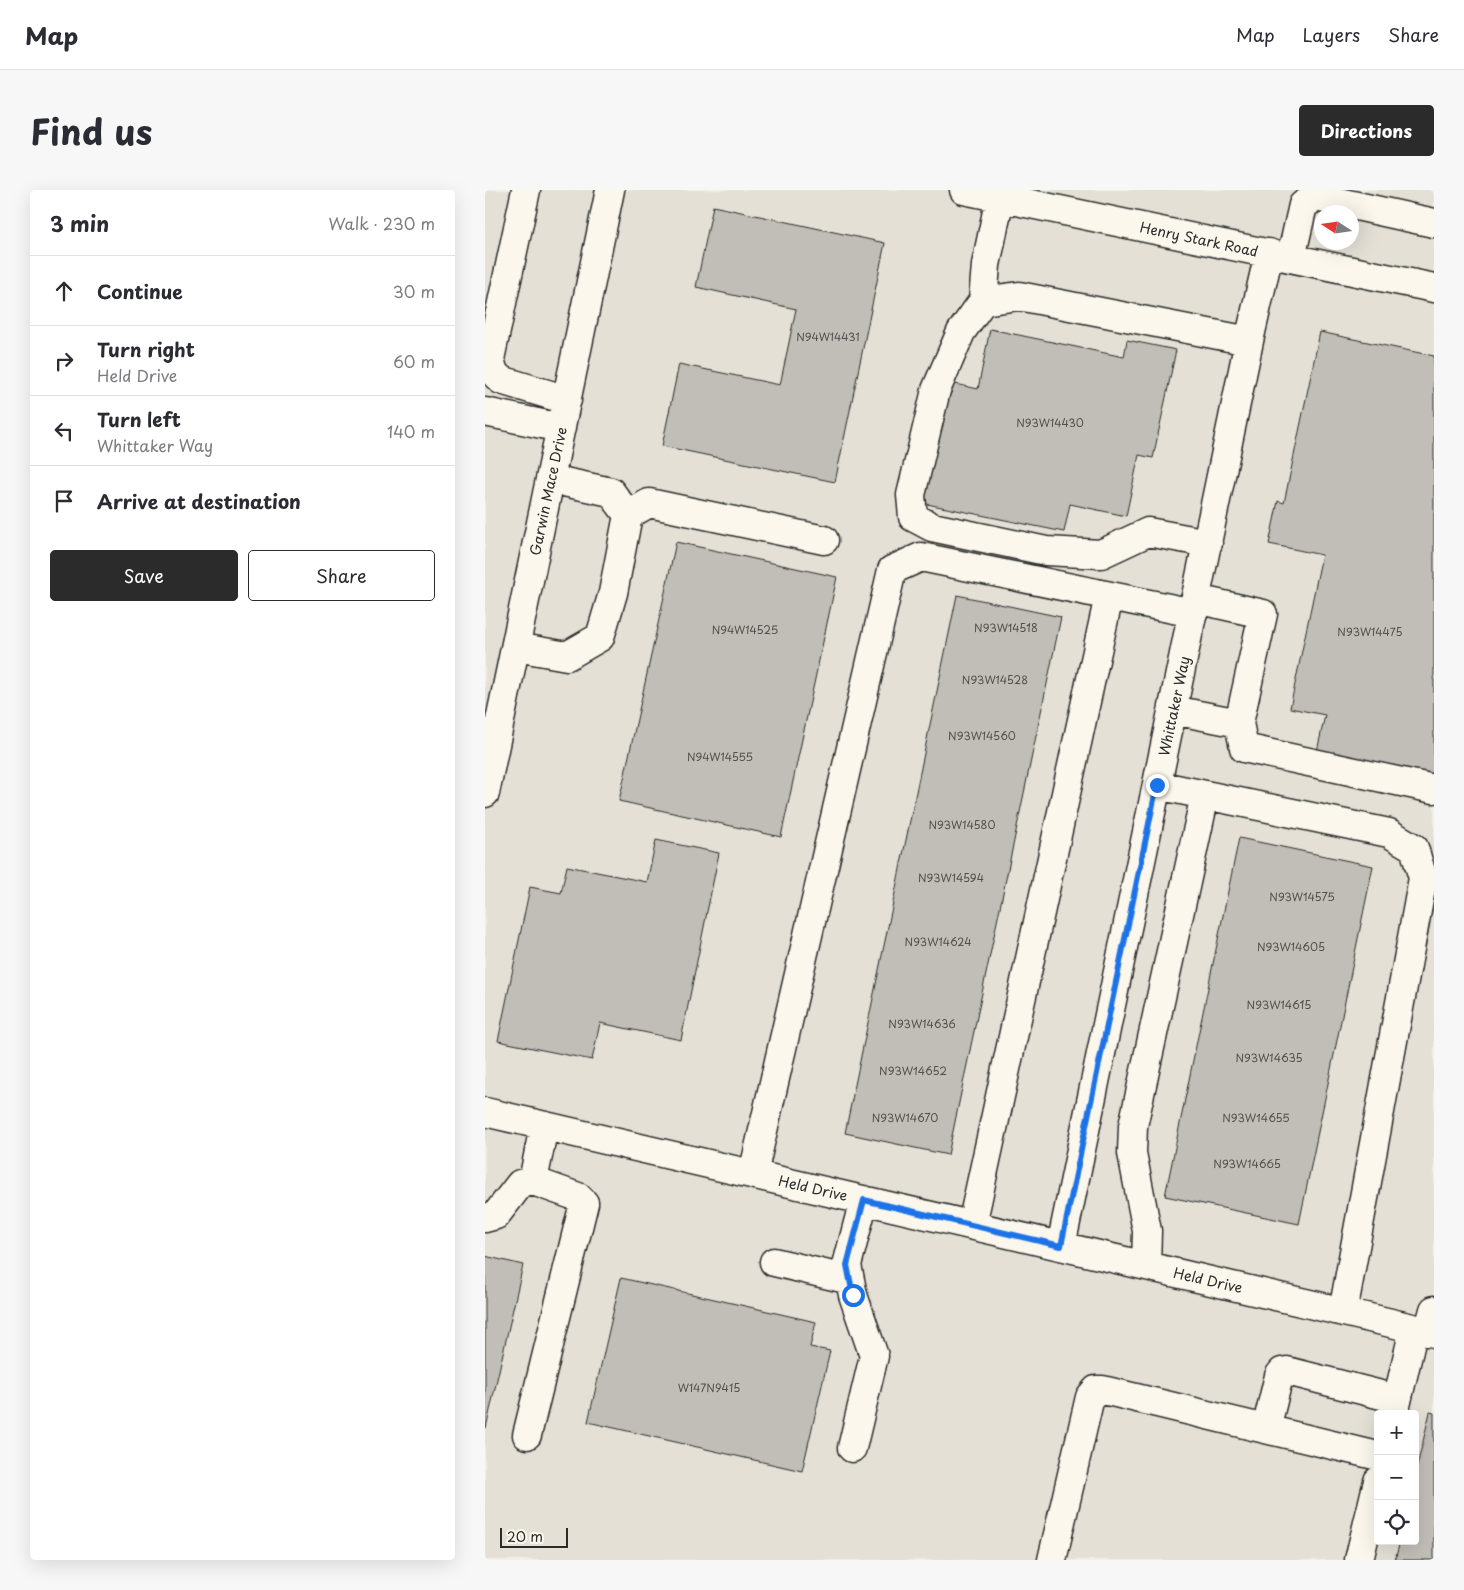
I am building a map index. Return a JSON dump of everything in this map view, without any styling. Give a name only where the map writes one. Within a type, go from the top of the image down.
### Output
[{"type":"street","points":[[526,190],[490,359],[494,373],[501,380],[567,400]]},
{"type":"street","name":"Garwin Mace Drive","points":[[485,793],[610,190]]},
{"type":"street","name":"Henry Stark Road","points":[[965,190],[1434,288]]},
{"type":"street","points":[[1000,197],[986,265],[983,301],[961,332],[936,390],[911,495],[913,516],[932,528],[1046,552],[1101,554],[1148,532],[1207,543]]},
{"type":"street","name":"Whittaker Way","points":[[1061,1246],[1249,341],[1280,256],[1303,205],[1316,197],[1434,223]]},
{"type":"street","points":[[983,301],[1019,296],[1249,341]]},
{"type":"street","points":[[485,412],[561,428]]},
{"type":"street","points":[[515,647],[567,656],[600,637],[613,593],[628,515],[611,492],[550,479]]},
{"type":"street","points":[[628,515],[649,503],[824,540]]},
{"type":"street","points":[[753,1174],[892,570],[921,557],[1109,596],[1263,614],[1241,735]]},
{"type":"street","points":[[972,1226],[1109,596]]},
{"type":"street","points":[[1173,710],[1241,735],[1434,790]]},
{"type":"street","points":[[1157,785],[1389,833],[1414,848],[1423,878],[1343,1312]]},
{"type":"street","points":[[1146,1266],[1147,1231],[1131,1153],[1133,1126],[1205,795]]},
{"type":"street","name":"Held Drive","points":[[485,1112],[1343,1312],[1427,1326]]},
{"type":"street","points":[[533,1181],[544,1126]]},
{"type":"street","points":[[485,1218],[496,1215],[520,1184],[533,1181],[578,1197],[585,1203],[527,1435]]},
{"type":"street","points":[[852,1448],[874,1356],[847,1265],[864,1200]]},
{"type":"street","points":[[774,1262],[850,1280]]},
{"type":"street","points":[[1266,1429],[1279,1376],[1282,1372],[1287,1371],[1395,1406],[1427,1326]]},
{"type":"street","points":[[1052,1560],[1090,1397],[1095,1390],[1103,1390],[1374,1455]]},
{"type":"street","points":[[1359,1560],[1374,1498]]},
{"type":"shaded area","points":[[485,190],[1434,190],[1434,1560],[485,1560]]},
{"type":"building","points":[[713,206],[885,243],[835,482],[662,446],[679,364],[780,385],[796,309],[696,287]]},
{"type":"building","points":[[990,329],[1124,357],[1127,340],[1176,350],[1153,458],[1139,455],[1126,516],[1070,504],[1064,532],[922,503],[947,382],[978,389]]},
{"type":"building","points":[[1320,332],[1434,356],[1434,781],[1316,756],[1325,715],[1290,708],[1322,555],[1269,544],[1278,501],[1284,503]]},
{"type":"building","points":[[676,542],[837,577],[781,837],[619,801]]},
{"type":"building","points":[[957,595],[1061,617],[948,1155],[845,1133]]},
{"type":"building","points":[[1239,838],[1373,866],[1299,1224],[1165,1196]]},
{"type":"building","points":[[656,840],[719,853],[681,1040],[600,1023],[592,1060],[498,1041],[530,887],[561,893],[567,866],[647,882]]},
{"type":"building","points":[[485,1256],[523,1265],[486,1428],[485,1428]]},
{"type":"building","points":[[621,1278],[816,1322],[810,1347],[830,1351],[802,1471],[588,1422]]},
{"type":"building","points":[[1430,1412],[1434,1413],[1434,1560],[1395,1560],[1399,1545],[1419,1545],[1419,1458]]},
{"type":"route","points":[[853,1295],[847,1265],[864,1200],[1061,1246],[1157,785]]}]
